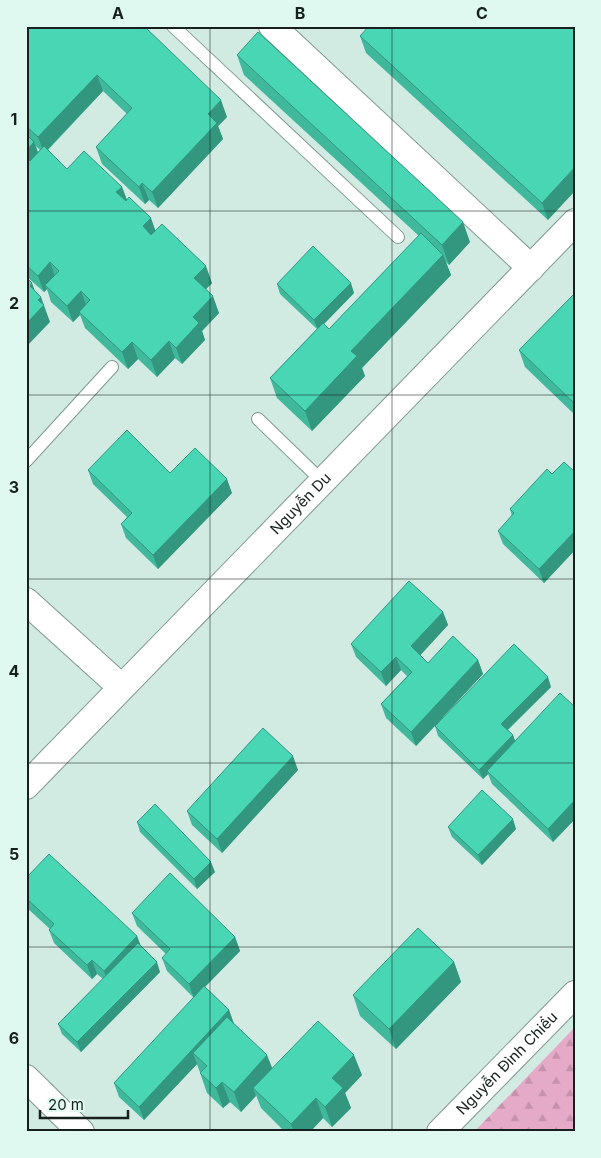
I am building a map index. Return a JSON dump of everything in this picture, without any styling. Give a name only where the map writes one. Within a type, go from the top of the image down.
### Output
[{"type":"street","points":[[272,26],[530,268]]},
{"type":"street","name":"Nguyễn Du","points":[[26,786],[575,222]]},
{"type":"street","points":[[26,601],[121,687]]},
{"type":"street","name":"Nguyễn Đình Chiểu","points":[[440,1132],[575,994]]},
{"type":"street","points":[[26,1078],[81,1132]]},
{"type":"lane","points":[[173,26],[398,237]]},
{"type":"lane","points":[[26,461],[112,367]]},
{"type":"lane","points":[[258,419],[322,481]]},
{"type":"green space","points":[[575,1027],[575,1132],[474,1132]]},
{"type":"building","points":[[26,26],[144,26],[221,100],[208,114],[217,123],[152,192],[142,183],[139,187],[96,147],[132,108],[97,75],[38,137],[26,126]]},
{"type":"building","points":[[369,26],[575,26],[575,167],[542,203],[360,36]]},
{"type":"building","points":[[258,32],[463,222],[442,245],[237,55]]},
{"type":"building","points":[[26,134],[34,142],[26,151]]},
{"type":"building","points":[[44,146],[67,169],[84,151],[122,187],[116,192],[126,201],[129,197],[151,218],[143,226],[151,235],[162,224],[206,266],[194,278],[213,296],[193,317],[199,323],[176,348],[169,341],[151,360],[132,342],[122,352],[79,312],[90,300],[81,291],[67,306],[45,285],[59,271],[50,262],[38,276],[26,265],[26,157],[30,161]]},
{"type":"building","points":[[421,233],[443,255],[351,351],[357,356],[305,411],[270,378],[323,323],[329,329]]},
{"type":"building","points":[[313,246],[351,283],[314,320],[277,284]]},
{"type":"building","points":[[26,277],[32,283],[30,286],[41,297],[38,300],[44,305],[26,324]]},
{"type":"building","points":[[575,293],[575,404],[519,350]]},
{"type":"building","points":[[127,430],[170,473],[195,448],[227,479],[153,555],[121,524],[132,513],[88,470]]},
{"type":"building","points":[[564,462],[575,472],[575,531],[539,569],[498,531],[514,513],[510,509],[547,469],[552,474]]},
{"type":"building","points":[[409,581],[443,612],[411,646],[428,663],[453,636],[478,660],[411,732],[381,704],[412,672],[396,657],[381,672],[351,644]]},
{"type":"building","points":[[514,644],[548,677],[501,724],[513,735],[479,770],[435,726]]},
{"type":"building","points":[[560,693],[575,707],[575,800],[548,829],[487,771]]},
{"type":"building","points":[[263,728],[293,756],[217,839],[187,811]]},
{"type":"building","points":[[482,790],[513,819],[478,855],[448,827]]},
{"type":"building","points":[[155,804],[211,862],[194,879],[137,822]]},
{"type":"building","points":[[49,854],[137,936],[104,971],[92,960],[87,965],[49,930],[54,924],[26,898],[26,878]]},
{"type":"building","points":[[170,873],[235,937],[189,984],[162,958],[170,949],[132,913]]},
{"type":"building","points":[[418,928],[454,962],[389,1029],[353,995]]},
{"type":"building","points":[[138,943],[157,962],[77,1042],[58,1024]]},
{"type":"building","points":[[204,986],[229,1010],[139,1107],[114,1083]]},
{"type":"building","points":[[227,1017],[267,1055],[234,1092],[222,1082],[216,1088],[200,1073],[207,1066],[193,1053]]},
{"type":"building","points":[[318,1021],[354,1055],[332,1078],[343,1088],[325,1107],[316,1098],[291,1124],[253,1088]]}]
